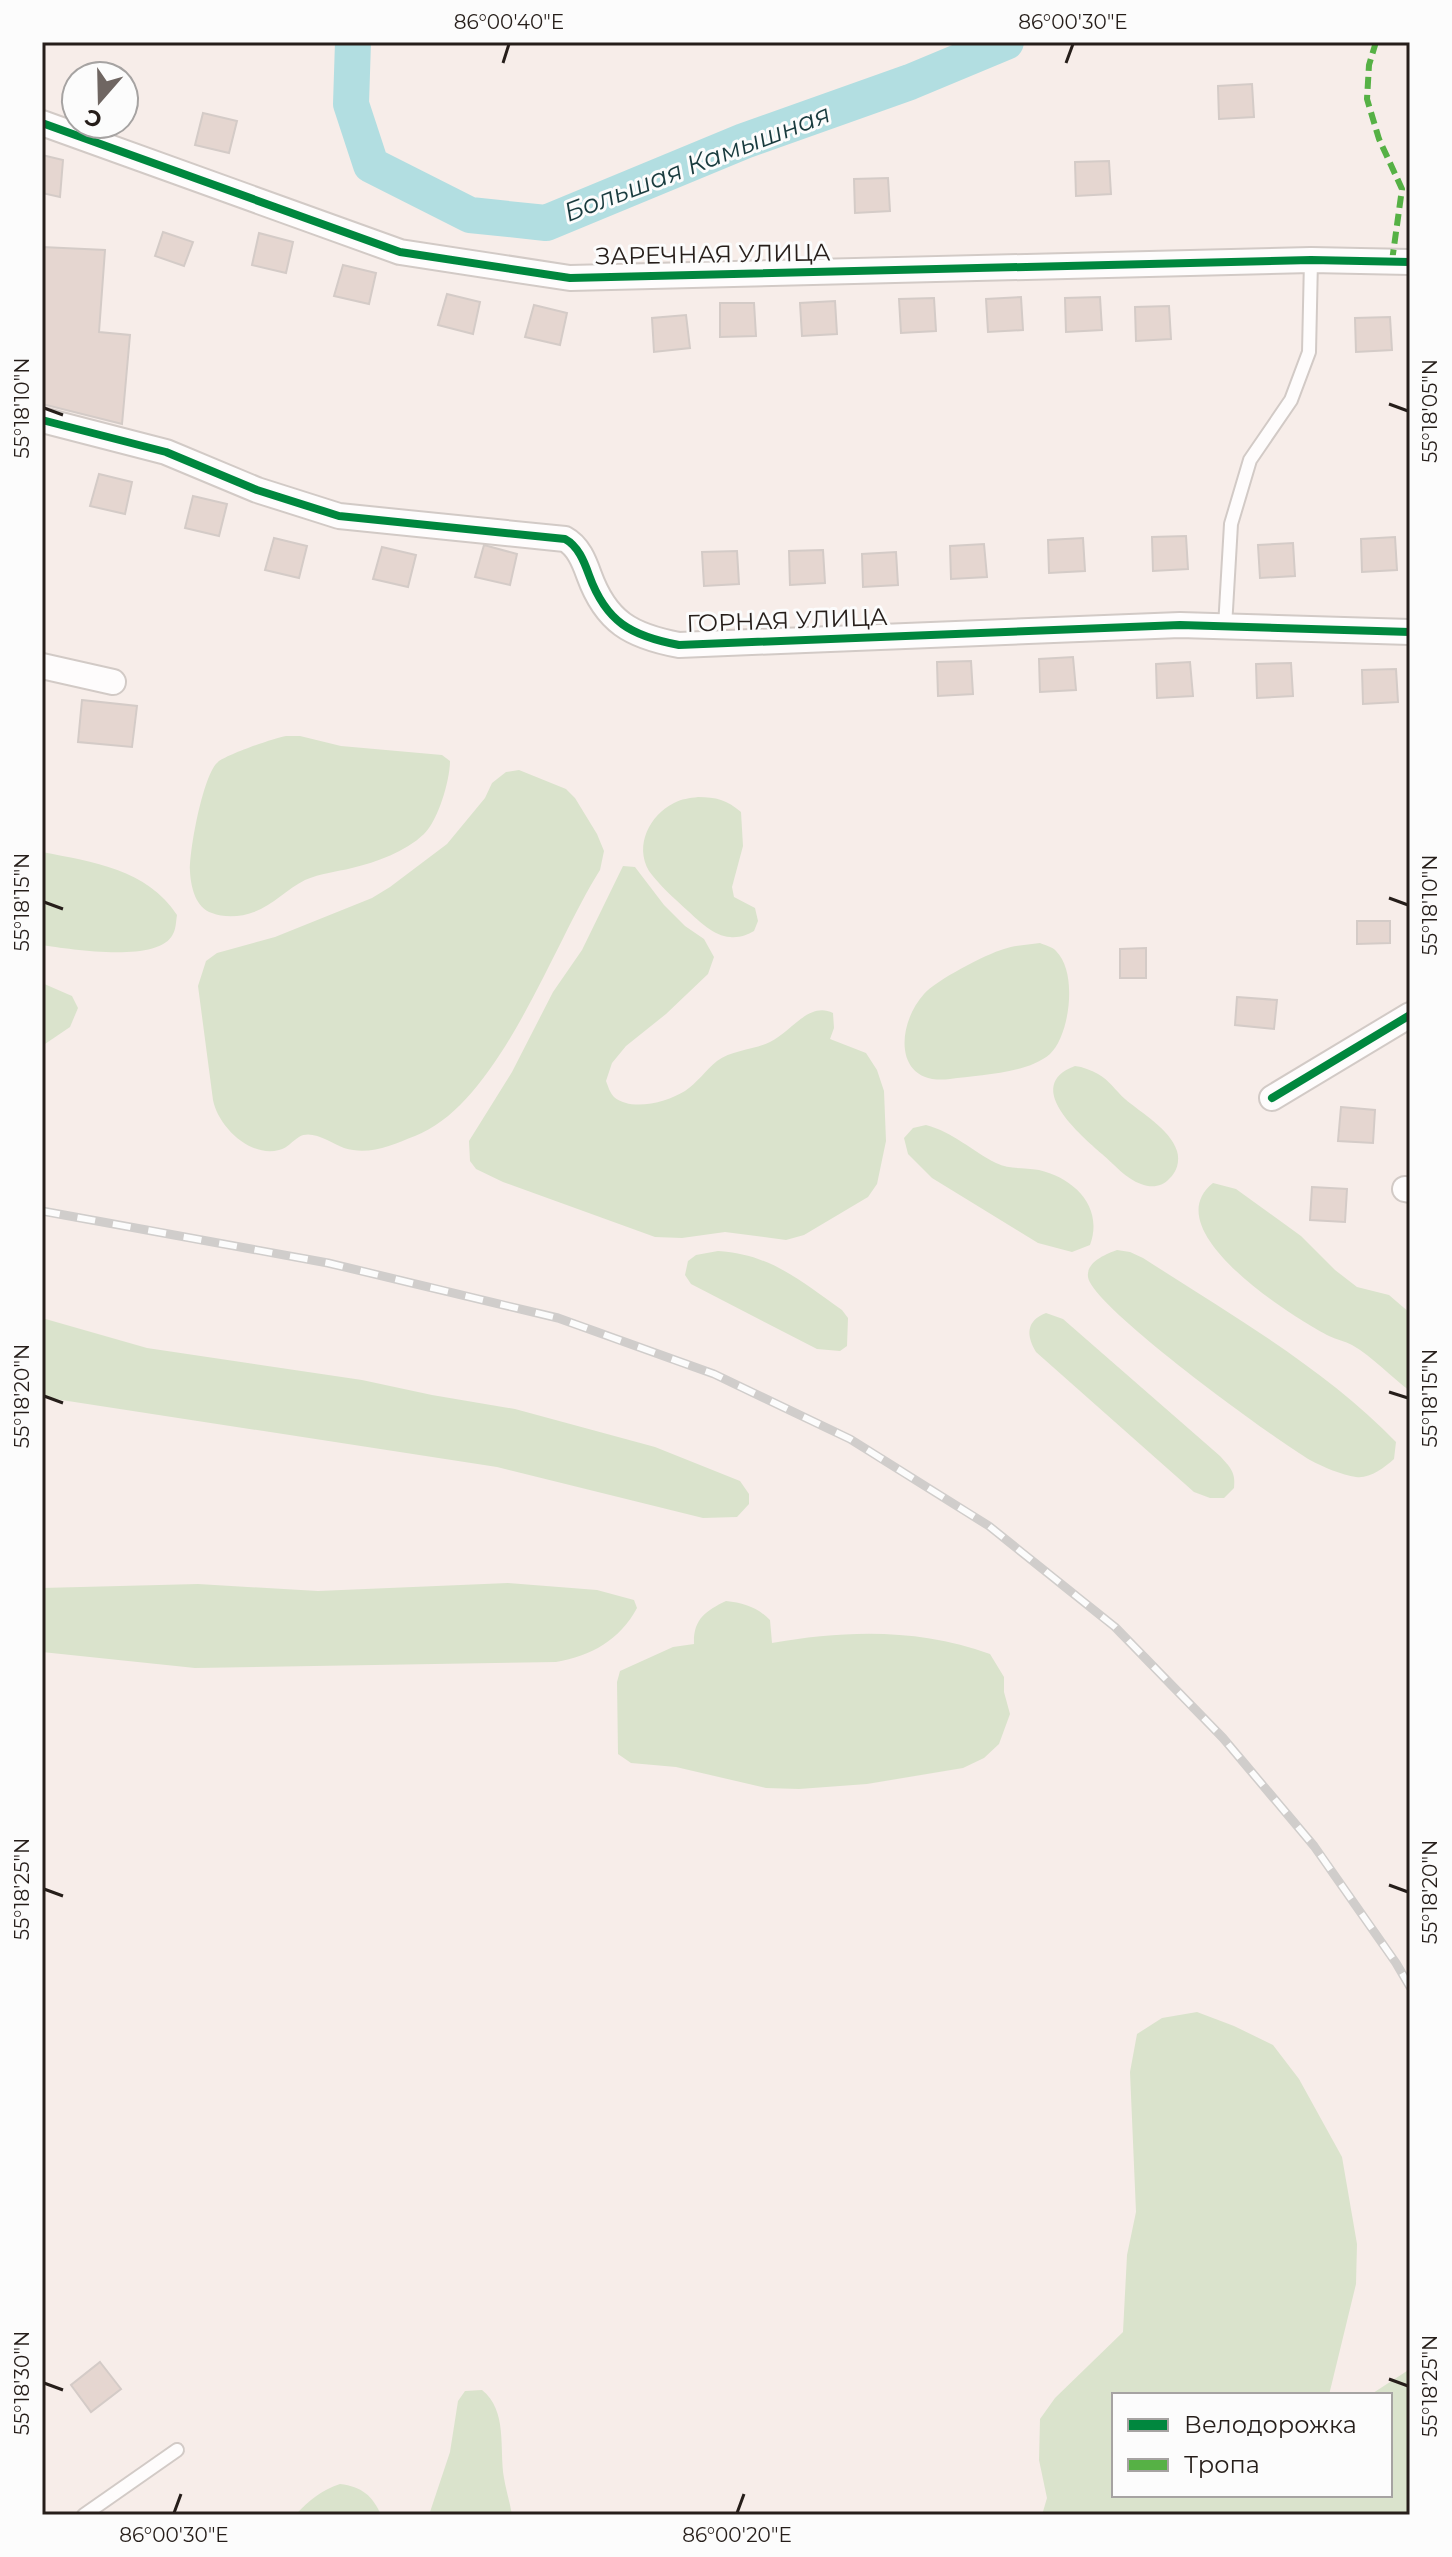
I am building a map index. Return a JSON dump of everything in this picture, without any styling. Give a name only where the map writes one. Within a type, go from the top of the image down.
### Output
[{"type":"street","name":"ЗАРЕЧНАЯ УЛИЦА","points":[[42,123],[400,252],[570,278],[1311,260],[1410,262]]},
{"type":"street","name":"ГОРНАЯ УЛИЦА","points":[[42,420],[166,452],[257,490],[339,516],[565,539],[575,546],[595,591],[613,618],[640,635],[659,641],[695,645],[1180,625],[1410,632]]},
{"type":"street","points":[[42,666],[113,682]]},
{"type":"street","points":[[1272,1098],[1410,1015]]},
{"type":"lane","points":[[1225,627],[1231,524],[1250,460],[1291,400],[1309,352],[1311,260]]},
{"type":"lane","points":[[84,2515],[177,2450]]},
{"type":"green space","points":[[286,736],[300,736],[341,746],[442,755],[450,761],[438,810],[424,834],[390,856],[305,880],[249,914],[227,916],[212,913],[202,907],[193,891],[190,862],[202,797],[212,769],[223,759]]},
{"type":"green space","points":[[519,770],[566,789],[575,798],[604,851],[600,870],[521,1019],[473,1091],[445,1118],[415,1136],[380,1148],[353,1150],[322,1138],[304,1135],[282,1149],[268,1151],[247,1145],[237,1138],[221,1120],[213,1100],[198,986],[206,961],[217,953],[275,937],[372,898],[447,844],[485,798],[492,783],[506,772]]},
{"type":"green space","points":[[698,797],[721,800],[741,812],[743,846],[732,887],[734,897],[755,908],[758,921],[754,931],[746,935],[724,936],[708,928],[663,887],[649,871],[645,861],[644,841],[658,815],[677,802]]},
{"type":"green space","points":[[42,852],[99,864],[135,877],[165,899],[177,915],[173,934],[164,943],[133,952],[42,945]]},
{"type":"green space","points":[[623,866],[635,867],[664,905],[685,926],[704,939],[714,957],[708,974],[626,1046],[612,1063],[606,1081],[613,1095],[621,1102],[640,1105],[669,1099],[689,1088],[723,1057],[770,1042],[808,1014],[824,1010],[833,1013],[834,1028],[830,1039],[866,1053],[877,1070],[884,1091],[886,1141],[877,1184],[868,1197],[804,1235],[786,1240],[725,1232],[682,1238],[655,1237],[503,1182],[476,1169],[470,1161],[469,1141],[512,1072],[553,992],[582,950]]},
{"type":"green space","points":[[1040,943],[1055,950],[1063,961],[1069,988],[1062,1033],[1050,1054],[1029,1066],[988,1075],[931,1079],[918,1073],[909,1063],[905,1036],[908,1021],[924,994],[949,975],[985,956],[1008,948]]},
{"type":"green space","points":[[42,983],[72,996],[78,1008],[70,1027],[42,1046]]},
{"type":"green space","points":[[1075,1066],[1102,1076],[1168,1136],[1178,1159],[1176,1170],[1166,1182],[1149,1186],[1130,1179],[1070,1124],[1055,1098],[1054,1086],[1060,1075]]},
{"type":"green space","points":[[926,1125],[954,1137],[996,1163],[1052,1174],[1074,1187],[1083,1196],[1093,1218],[1090,1245],[1072,1252],[1038,1243],[932,1178],[908,1154],[904,1138],[913,1128]]},
{"type":"green space","points":[[1213,1183],[1236,1189],[1301,1236],[1357,1287],[1389,1295],[1410,1313],[1410,1391],[1360,1350],[1287,1311],[1235,1270],[1214,1247],[1201,1224],[1200,1202]]},
{"type":"green space","points":[[1117,1250],[1143,1258],[1308,1366],[1396,1442],[1394,1459],[1371,1475],[1356,1477],[1339,1473],[1310,1460],[1226,1402],[1151,1343],[1097,1293],[1088,1277],[1090,1267],[1098,1259]]},
{"type":"green space","points":[[718,1251],[754,1257],[769,1263],[842,1310],[848,1318],[847,1346],[840,1351],[817,1349],[691,1284],[685,1275],[688,1261],[696,1255]]},
{"type":"green space","points":[[1046,1313],[1063,1319],[1220,1456],[1233,1474],[1234,1488],[1224,1498],[1210,1498],[1194,1492],[1036,1352],[1029,1334],[1031,1324]]},
{"type":"green space","points":[[42,1318],[147,1348],[362,1380],[515,1409],[655,1447],[740,1481],[749,1494],[749,1504],[737,1517],[703,1518],[497,1467],[42,1397]]},
{"type":"green space","points":[[508,1583],[597,1590],[634,1600],[637,1608],[622,1629],[603,1645],[581,1656],[556,1662],[195,1668],[42,1652],[42,1588],[198,1584],[318,1591]]},
{"type":"green space","points":[[726,1601],[750,1606],[770,1620],[772,1643],[827,1636],[882,1634],[936,1639],[990,1654],[1004,1677],[1004,1692],[1010,1714],[999,1744],[984,1758],[963,1768],[867,1784],[799,1789],[766,1788],[676,1767],[631,1763],[618,1754],[617,1682],[620,1671],[673,1647],[694,1644],[698,1622]]},
{"type":"green space","points":[[1197,2012],[1234,2026],[1273,2045],[1299,2079],[1342,2157],[1357,2244],[1356,2284],[1329,2393],[1112,2393],[1112,2497],[1392,2497],[1392,2393],[1373,2393],[1410,2369],[1410,2515],[1042,2515],[1047,2498],[1039,2460],[1040,2419],[1055,2398],[1123,2332],[1127,2255],[1136,2212],[1130,2072],[1137,2034],[1162,2018]]},
{"type":"green space","points":[[482,2390],[496,2408],[499,2419],[504,2478],[512,2515],[429,2515],[450,2452],[458,2401],[465,2391]]},
{"type":"green space","points":[[340,2484],[365,2493],[381,2515],[295,2515],[316,2496]]},
{"type":"building","points":[[1252,84],[1254,117],[1219,119],[1218,86]]},
{"type":"building","points":[[203,113],[237,121],[229,153],[195,145]]},
{"type":"building","points":[[42,155],[63,160],[60,197],[42,193]]},
{"type":"building","points":[[1109,161],[1111,194],[1076,196],[1075,162]]},
{"type":"building","points":[[888,178],[890,211],[855,213],[854,179]]},
{"type":"building","points":[[163,232],[193,242],[184,266],[155,256]]},
{"type":"building","points":[[259,233],[293,242],[286,273],[252,265]]},
{"type":"building","points":[[42,247],[105,250],[99,332],[130,335],[122,424],[42,404]]},
{"type":"building","points":[[343,265],[376,273],[369,304],[334,296]]},
{"type":"building","points":[[447,294],[480,302],[473,334],[438,325]]},
{"type":"building","points":[[1021,297],[1023,330],[988,332],[986,299]]},
{"type":"building","points":[[1100,297],[1102,330],[1066,332],[1065,298]]},
{"type":"building","points":[[934,298],[936,331],[901,333],[899,299]]},
{"type":"building","points":[[835,301],[837,334],[802,336],[800,303]]},
{"type":"building","points":[[720,303],[754,303],[756,336],[720,337]]},
{"type":"building","points":[[534,305],[567,313],[560,345],[525,337]]},
{"type":"building","points":[[1169,306],[1171,339],[1136,341],[1135,307]]},
{"type":"building","points":[[686,315],[690,348],[654,352],[652,318]]},
{"type":"building","points":[[1390,317],[1392,350],[1356,352],[1355,318]]},
{"type":"building","points":[[99,474],[132,482],[125,514],[90,506]]},
{"type":"building","points":[[193,496],[227,504],[219,536],[185,528]]},
{"type":"building","points":[[1186,536],[1188,569],[1153,571],[1152,537]]},
{"type":"building","points":[[1395,537],[1397,570],[1362,572],[1361,539]]},
{"type":"building","points":[[274,538],[307,546],[299,578],[265,570]]},
{"type":"building","points":[[1083,538],[1085,571],[1049,573],[1048,540]]},
{"type":"building","points":[[1293,543],[1295,576],[1260,578],[1258,545]]},
{"type":"building","points":[[984,544],[987,577],[951,579],[950,546]]},
{"type":"building","points":[[484,545],[517,554],[510,585],[475,577]]},
{"type":"building","points":[[382,547],[416,555],[408,587],[373,579]]},
{"type":"building","points":[[823,550],[825,583],[790,585],[789,551]]},
{"type":"building","points":[[737,551],[739,584],[704,586],[702,552]]},
{"type":"building","points":[[896,552],[898,585],[863,587],[862,554]]},
{"type":"building","points":[[1073,657],[1076,690],[1040,692],[1039,659]]},
{"type":"building","points":[[971,661],[973,694],[938,696],[937,662]]},
{"type":"building","points":[[1190,662],[1193,696],[1157,698],[1156,664]]},
{"type":"building","points":[[1291,663],[1293,696],[1257,698],[1256,664]]},
{"type":"building","points":[[1396,669],[1398,702],[1363,704],[1362,670]]},
{"type":"building","points":[[82,700],[137,706],[132,747],[78,742]]},
{"type":"building","points":[[1357,921],[1390,921],[1390,943],[1357,944]]},
{"type":"building","points":[[1146,948],[1146,978],[1120,978],[1120,949]]},
{"type":"building","points":[[1237,997],[1277,1000],[1274,1029],[1235,1025]]},
{"type":"building","points":[[1341,1107],[1375,1110],[1373,1143],[1338,1141]]},
{"type":"building","points":[[1312,1187],[1347,1189],[1345,1222],[1310,1220]]},
{"type":"building","points":[[100,2362],[121,2389],[91,2412],[71,2385]]},
{"type":"waterway","name":"Большая Камышная","points":[[353,42],[351,104],[371,165],[470,215],[546,223],[744,141],[910,82],[1006,42]]},
{"type":"railway","points":[[42,1211],[328,1263],[558,1318],[714,1374],[850,1439],[989,1526],[1115,1627],[1223,1738],[1314,1846],[1410,1987]]},
{"type":"marked path","points":[[1376,42],[1369,65],[1367,99],[1379,139],[1402,189],[1392,261]]},
{"type":"cycle path","points":[[42,123],[400,252],[570,278],[1311,260],[1410,262]]},
{"type":"cycle path","points":[[42,420],[166,452],[257,490],[339,516],[565,539],[580,554],[596,591],[612,615],[647,637],[679,645],[1180,625],[1410,632]]},
{"type":"cycle path","points":[[1272,1098],[1410,1015]]}]
